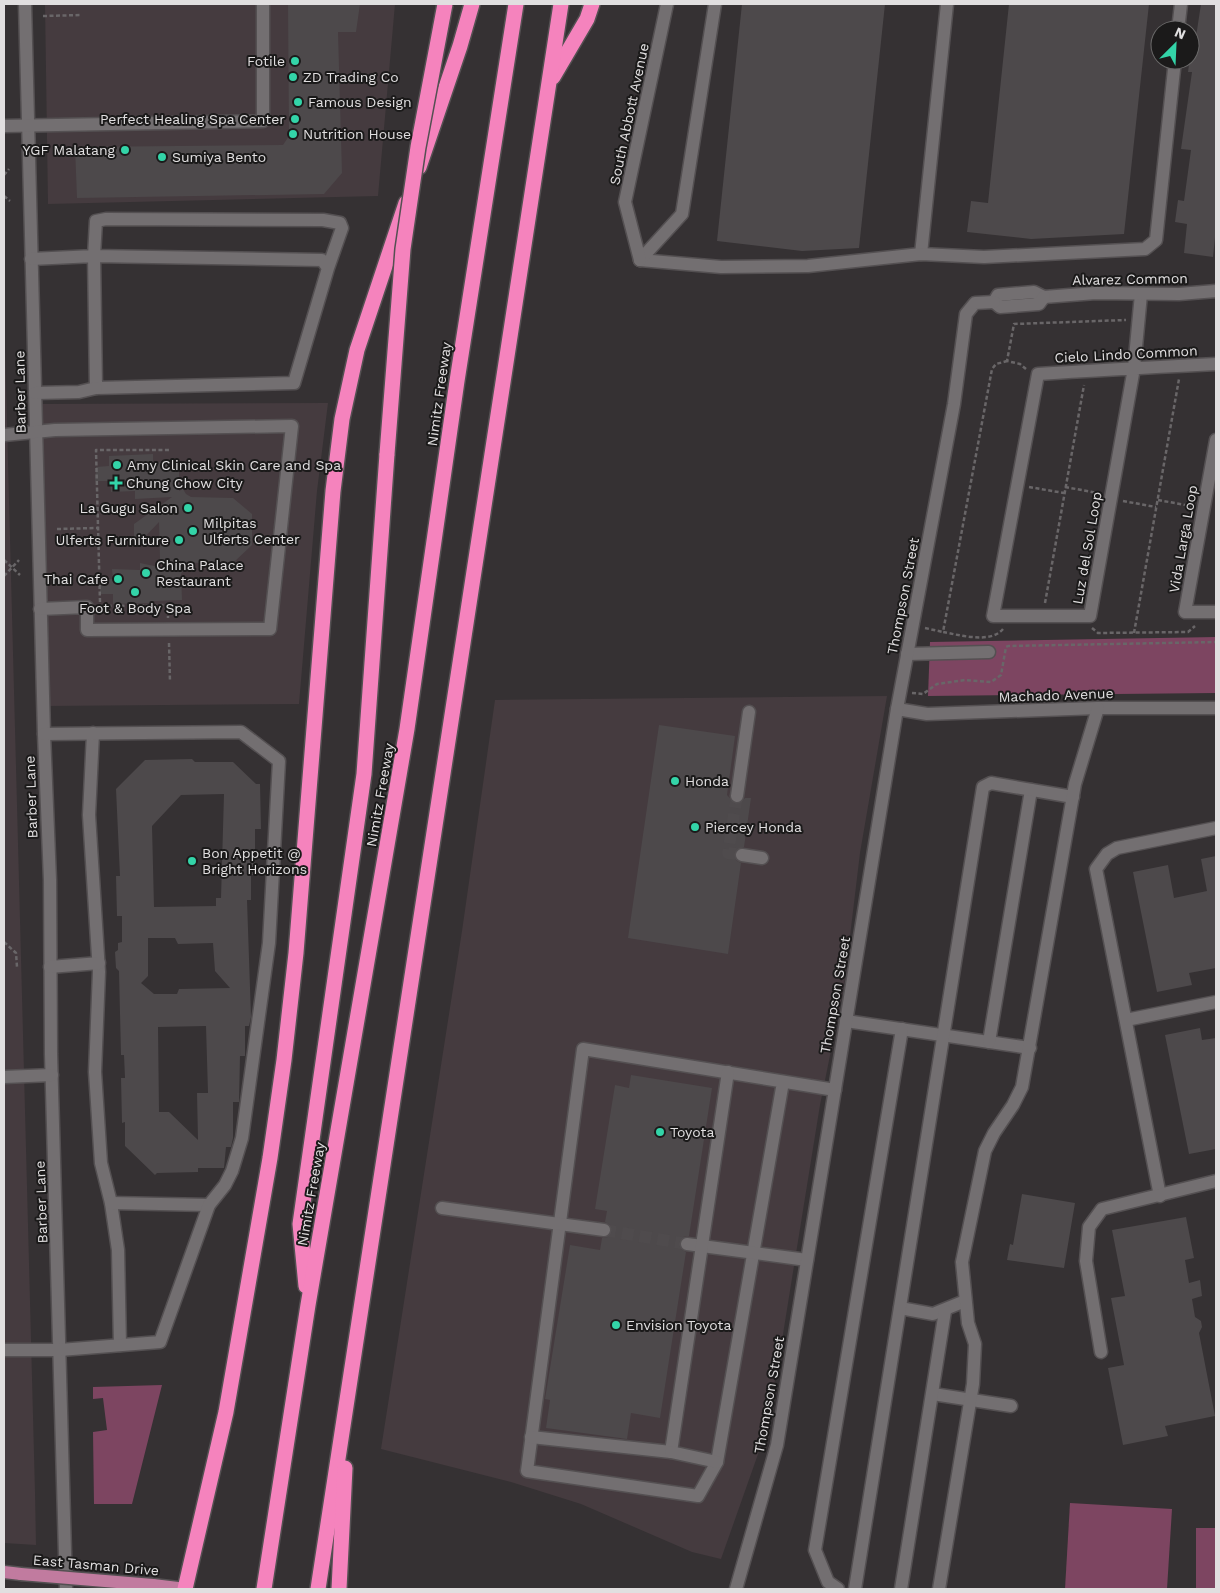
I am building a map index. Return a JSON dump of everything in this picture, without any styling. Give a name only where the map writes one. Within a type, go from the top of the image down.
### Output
[{"type":"highway","points":[[308,1305],[300,1224],[364,774],[403,249],[420,138],[445,4]]},
{"type":"highway","points":[[185,1589],[226,1412],[270,1158],[284,1060],[296,953],[333,491],[342,420],[357,350],[382,271],[460,46],[472,4]]},
{"type":"highway","name":"Nimitz Freeway","points":[[264,1589],[308,1305],[407,729],[457,381],[516,4]]},
{"type":"highway","points":[[318,1589],[474,584],[561,4]]},
{"type":"highway","points":[[548,84],[587,19],[592,4]]},
{"type":"highway","points":[[338,1589],[349,1388]]},
{"type":"main road","name":"East Tasman Drive","points":[[4,1572],[185,1589]]},
{"type":"street","name":"Barber Lane","points":[[25,4],[40,609],[50,880],[52,1075],[66,1589]]},
{"type":"street","points":[[4,126],[263,121],[264,4]]},
{"type":"street","name":"South Abbott Avenue","points":[[640,260],[626,202],[667,4]]},
{"type":"street","points":[[640,260],[682,214],[715,4]]},
{"type":"street","points":[[921,254],[947,4]]},
{"type":"street","points":[[1179,20],[1181,4]]},
{"type":"street","points":[[640,260],[720,267],[808,266],[921,254],[984,257],[1145,250],[1156,240],[1174,70]]},
{"type":"street","points":[[35,393],[79,392],[96,388],[294,383],[328,268],[342,228],[340,223],[323,220],[106,219],[96,221],[94,256],[96,388]]},
{"type":"street","points":[[32,259],[94,256],[322,260],[328,268]]},
{"type":"street","name":"Alvarez Common","points":[[966,314],[975,303],[994,302],[1000,307],[1039,304],[1044,297],[1096,293],[1179,294],[1216,290]]},
{"type":"street","name":"Luz del Sol Loop","points":[[1038,376],[993,616],[1090,616],[1134,368],[1142,294]]},
{"type":"street","name":"Thompson Street","points":[[736,1589],[777,1445],[896,709],[954,404],[966,314]]},
{"type":"street","name":"Cielo Lindo Common","points":[[1038,376],[1086,371],[1216,364]]},
{"type":"street","points":[[4,435],[55,430],[292,426],[270,629],[87,630],[87,607],[40,609]]},
{"type":"street","name":"Vida Larga Loop","points":[[1200,612],[1185,612],[1216,440]]},
{"type":"street","points":[[1200,612],[1216,612]]},
{"type":"street","points":[[907,654],[989,652]]},
{"type":"street","points":[[939,1589],[970,1400],[974,1344],[965,1301],[962,1262],[985,1151],[994,1133],[1013,1106],[1022,1086],[1073,797],[1098,708]]},
{"type":"street","name":"Machado Avenue","points":[[896,709],[927,714],[1098,708],[1216,708]]},
{"type":"street","points":[[737,796],[749,712]]},
{"type":"street","points":[[4,1350],[60,1350],[160,1342],[209,1205],[232,1172],[242,1138],[269,943],[279,762],[260,744],[241,732],[44,734]]},
{"type":"street","points":[[93,733],[89,815],[99,963],[95,1072],[101,1163],[111,1203],[118,1258],[120,1345]]},
{"type":"street","points":[[855,1589],[983,787],[991,783],[1073,797]]},
{"type":"street","points":[[989,1042],[1031,790]]},
{"type":"street","points":[[1160,1196],[1096,869],[1107,854],[1117,848],[1216,828]]},
{"type":"street","points":[[742,855],[762,858]]},
{"type":"street","points":[[50,967],[99,963]]},
{"type":"street","points":[[1126,1020],[1216,1002]]},
{"type":"street","points":[[846,1020],[1030,1048]]},
{"type":"street","points":[[838,1589],[828,1582],[816,1550],[902,1029]]},
{"type":"street","points":[[784,1082],[718,1462],[698,1496],[527,1471],[583,1050],[835,1090]]},
{"type":"street","points":[[671,1452],[728,1072]]},
{"type":"street","points":[[4,1077],[52,1075]]},
{"type":"street","points":[[1101,1352],[1086,1261],[1089,1227],[1102,1209],[1160,1196],[1185,1187],[1216,1181]]},
{"type":"street","points":[[111,1203],[209,1205]]},
{"type":"street","points":[[442,1208],[604,1230]]},
{"type":"street","points":[[687,1244],[807,1260]]},
{"type":"street","points":[[900,1308],[933,1314],[945,1311],[965,1301]]},
{"type":"street","points":[[902,1589],[945,1311]]},
{"type":"street","points":[[933,1394],[1011,1406]]},
{"type":"street","points":[[531,1437],[671,1452],[718,1462]]},
{"type":"path","points":[[44,16],[82,16]]},
{"type":"path","points":[[4,175],[9,169]]},
{"type":"path","points":[[4,196],[10,201]]},
{"type":"path","points":[[1007,361],[1014,324],[1126,320],[1126,327]]},
{"type":"path","points":[[943,632],[992,369],[996,364],[1007,361],[1020,364],[1038,376]]},
{"type":"path","points":[[1134,633],[1182,366]]},
{"type":"path","points":[[1042,616],[1086,371]]},
{"type":"path","points":[[170,682],[168,605],[100,606],[96,450],[171,450]]},
{"type":"path","points":[[1018,486],[1064,493]]},
{"type":"path","points":[[1066,487],[1156,507]]},
{"type":"path","points":[[1158,500],[1204,508]]},
{"type":"path","points":[[57,529],[98,528]]},
{"type":"path","points":[[4,560],[20,575]]},
{"type":"path","points":[[4,576],[19,560]]},
{"type":"path","points":[[1078,616],[1098,633],[1188,632],[1194,628],[1200,612]]},
{"type":"path","points":[[912,626],[967,636],[994,636],[1001,632],[1012,616]]},
{"type":"path","points":[[900,692],[923,694],[937,684],[965,680],[991,682],[1002,675],[1006,647],[1008,646],[1216,642]]},
{"type":"path","points":[[4,942],[16,953],[17,967]]},
{"type":"shaded area","points":[[45,4],[395,4],[378,196],[48,204]]},
{"type":"shaded area","points":[[4,309],[35,1492],[36,1545],[4,1543]]},
{"type":"shaded area","points":[[328,403],[317,491],[299,704],[46,706],[40,404]]},
{"type":"shaded area","points":[[1216,637],[1216,693],[928,696],[930,642]]},
{"type":"shaded area","name":"Envision Toyota","points":[[887,696],[860,853],[844,986],[820,1105],[778,1365],[763,1440],[721,1559],[692,1552],[581,1504],[511,1482],[381,1449],[462,931],[495,700]]},
{"type":"shaded area","points":[[162,1385],[132,1504],[94,1504],[93,1432],[107,1430],[103,1398],[93,1399],[93,1387]]},
{"type":"shaded area","points":[[1070,1503],[1172,1509],[1167,1589],[1065,1589]]},
{"type":"shaded area","points":[[1196,1528],[1216,1528],[1216,1589],[1196,1589]]},
{"type":"building","points":[[288,4],[360,4],[356,32],[338,32],[342,173],[324,194],[77,198],[75,147],[283,145],[289,136]]},
{"type":"building","points":[[742,4],[885,4],[859,248],[802,251],[717,241]]},
{"type":"building","points":[[1009,4],[1149,4],[1124,234],[1031,239],[967,232],[971,201],[988,203]]},
{"type":"building","points":[[1201,4],[1216,5],[1216,228],[1213,257],[1184,253],[1187,224],[1175,222],[1178,200],[1184,201],[1191,150],[1181,149],[1192,72],[1188,72],[1188,70],[1200,70],[1199,20]]},
{"type":"building","name":"Milpitas Ulferts Center","points":[[153,454],[153,462],[179,462],[179,491],[183,489],[191,497],[233,498],[252,514],[252,545],[234,562],[189,563],[181,574],[182,600],[113,604],[113,594],[100,594],[100,580],[113,579],[112,569],[140,570],[140,563],[173,570],[160,559],[159,522],[140,542],[134,537],[134,524],[172,497],[135,499],[135,491],[111,492],[110,481],[95,481],[96,467],[109,466],[109,456]]},
{"type":"building","name":"Piercey Honda","points":[[659,725],[735,736],[727,795],[735,804],[740,803],[745,798],[751,798],[744,847],[736,850],[734,854],[737,861],[741,863],[728,954],[628,938]]},
{"type":"building","points":[[192,759],[195,762],[233,762],[256,784],[260,784],[261,829],[255,829],[255,875],[251,875],[251,900],[247,900],[251,1017],[249,1026],[245,1026],[245,1056],[240,1056],[239,1102],[233,1102],[233,1138],[231,1147],[226,1147],[224,1168],[198,1168],[198,1172],[157,1173],[155,1175],[125,1146],[125,1122],[122,1123],[121,1078],[125,1078],[124,1055],[121,1055],[119,971],[116,968],[115,952],[118,950],[118,943],[122,942],[122,916],[117,916],[116,876],[120,876],[116,789],[145,760]],"holes":[[[224,794],[221,898],[216,898],[216,906],[154,907],[152,826],[181,795]],[[148,938],[175,938],[178,944],[213,943],[215,971],[230,988],[179,989],[177,994],[154,994],[141,983],[148,976]],[[206,1026],[208,1093],[197,1093],[198,1140],[169,1112],[159,1112],[158,1027]]]},
{"type":"building","points":[[1216,856],[1216,968],[1189,973],[1192,985],[1157,992],[1133,872],[1168,865],[1174,898],[1207,891],[1201,859]]},
{"type":"building","points":[[1200,1028],[1202,1040],[1216,1038],[1216,1149],[1189,1154],[1165,1035]]},
{"type":"building","name":"Envision Toyota","points":[[631,1075],[712,1088],[689,1236],[683,1237],[679,1242],[680,1248],[686,1252],[660,1418],[631,1413],[627,1439],[546,1428],[550,1400],[545,1399],[570,1245],[600,1250],[602,1238],[608,1237],[612,1232],[611,1226],[605,1222],[607,1211],[595,1209],[615,1085],[629,1088]]},
{"type":"building","points":[[1022,1194],[1075,1203],[1064,1268],[1007,1260],[1010,1244],[1013,1245]]},
{"type":"building","points":[[1186,1217],[1194,1258],[1185,1260],[1189,1283],[1200,1280],[1202,1296],[1192,1299],[1195,1317],[1201,1321],[1202,1327],[1199,1333],[1215,1416],[1165,1426],[1168,1436],[1123,1445],[1108,1368],[1124,1365],[1111,1298],[1125,1296],[1112,1230]]},
{"type":"tunnel","points":[[737,796],[728,853],[742,855]]},
{"type":"tunnel","points":[[604,1230],[687,1244]]},
{"type":"place","name":"Fotile","points":[[295,61]]},
{"type":"place","name":"ZD Trading Co","points":[[293,77]]},
{"type":"place","name":"Famous Design","points":[[298,102]]},
{"type":"place","name":"Perfect Healing Spa Center","points":[[295,119]]},
{"type":"place","name":"Nutrition House","points":[[293,134]]},
{"type":"place","name":"YGF Malatang","points":[[125,150]]},
{"type":"place","name":"Sumiya Bento","points":[[162,157]]},
{"type":"place","name":"Amy Clinical Skin Care and Spa","points":[[117,465]]},
{"type":"place","name":"Chung Chow City","points":[[116,483]]},
{"type":"place","name":"La Gugu Salon","points":[[188,508]]},
{"type":"place","name":"Milpitas Ulferts Center","points":[[193,531]]},
{"type":"place","name":"Ulferts Furniture","points":[[179,540]]},
{"type":"place","name":"China Palace Restaurant","points":[[146,573]]},
{"type":"place","name":"Thai Cafe","points":[[118,579]]},
{"type":"place","name":"Foot & Body Spa","points":[[135,592]]},
{"type":"place","name":"Honda","points":[[675,781]]},
{"type":"place","name":"Piercey Honda","points":[[695,827]]},
{"type":"place","name":"Bon Appetit @ Bright Horizons","points":[[192,861]]},
{"type":"place","name":"Toyota","points":[[660,1132]]},
{"type":"place","name":"Envision Toyota","points":[[616,1325]]}]
